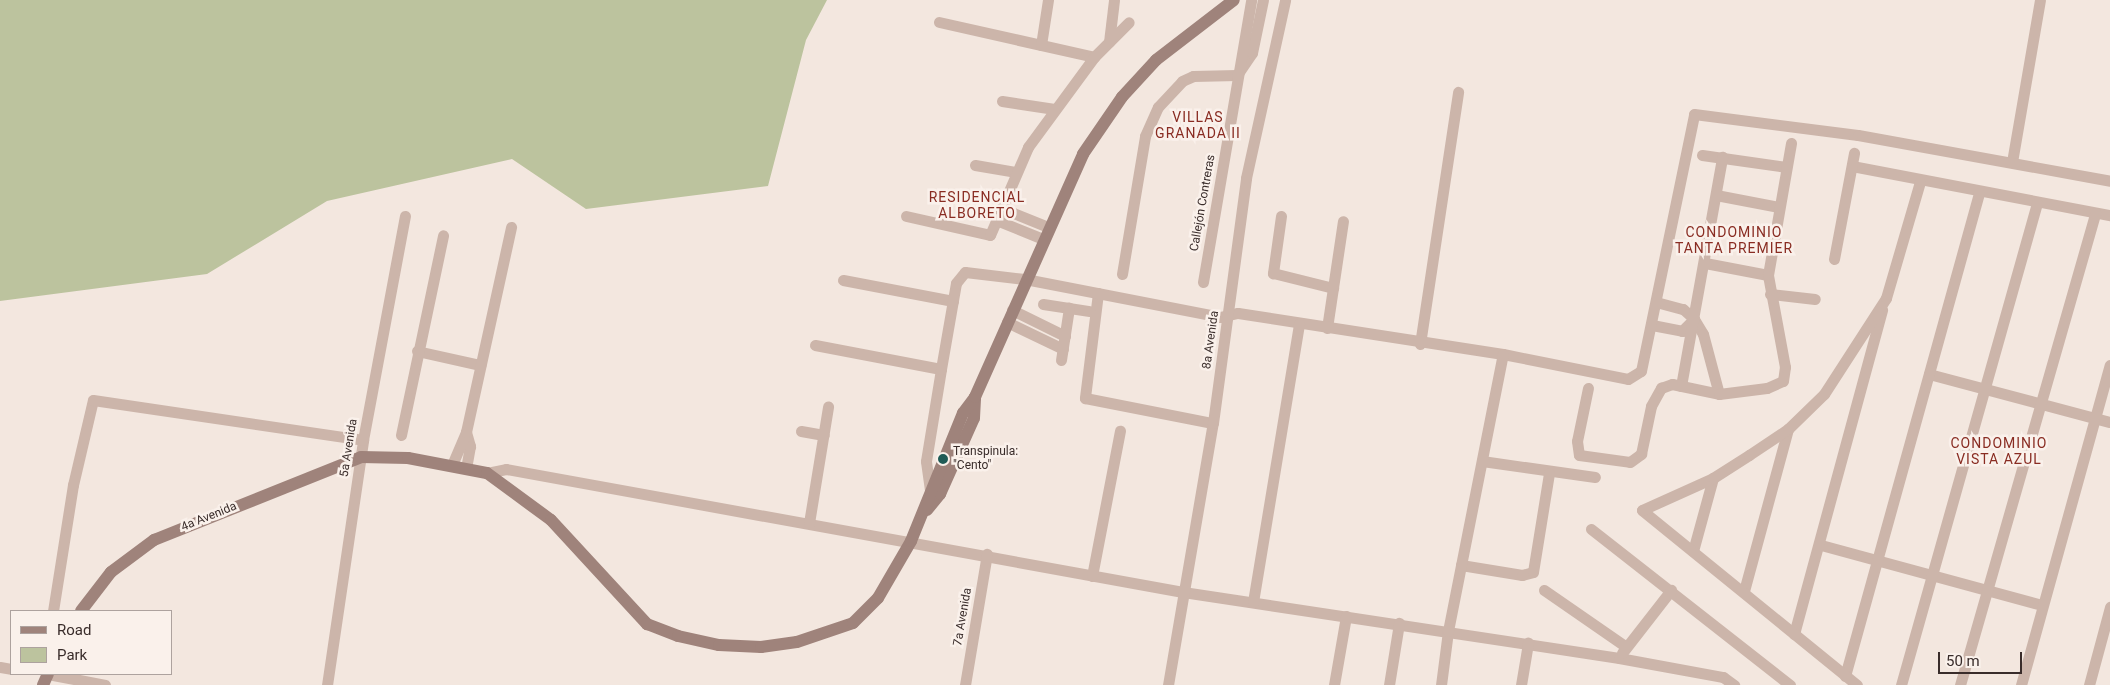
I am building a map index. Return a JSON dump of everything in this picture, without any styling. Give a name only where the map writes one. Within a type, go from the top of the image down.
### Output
[{"type":"main road","points":[[924,515],[930,490],[975,397],[1025,279],[1083,154],[1122,97],[1156,60],[1234,0]]},
{"type":"main road","points":[[361,457],[452,465],[486,473],[551,520],[647,624],[719,645],[796,642],[853,623],[878,598],[924,515],[940,494],[974,418],[975,397]]},
{"type":"main road","name":"4a Avenida","points":[[82,610],[111,572],[154,540],[361,457]]},
{"type":"main road","points":[[43,685],[50,676]]},
{"type":"street","points":[[1041,45],[1048,0]]},
{"type":"street","points":[[1109,42],[1114,0]]},
{"type":"street","name":"Callejón Contreras","points":[[1203,282],[1241,70],[1250,0]]},
{"type":"street","name":"Callejón Contreras","points":[[1241,70],[1252,53],[1264,0]]},
{"type":"street","name":"8a Avenida","points":[[1168,685],[1213,423],[1246,178],[1285,0]]},
{"type":"street","points":[[2012,162],[2040,0]]},
{"type":"street","points":[[940,22],[1094,57]]},
{"type":"street","points":[[906,216],[990,235],[1016,172],[1054,109],[1094,57],[1129,22]]},
{"type":"street","points":[[1122,274],[1145,136],[1158,107],[1182,82],[1193,76],[1231,78],[1241,70]]},
{"type":"street","points":[[1420,344],[1458,92]]},
{"type":"street","points":[[1002,100],[1054,109]]},
{"type":"street","points":[[930,490],[926,461],[953,301],[958,278],[965,272],[1025,279],[1229,315],[1327,328],[1420,344],[1503,354],[1628,379],[1641,371],[1694,114],[1793,125],[2012,162],[2110,181]]},
{"type":"street","points":[[1588,388],[1577,441],[1579,454],[1630,462],[1641,454],[1655,396],[1661,388],[1681,386],[1719,394],[1767,388],[1783,380],[1785,367],[1768,275],[1791,143]]},
{"type":"street","points":[[1834,259],[1854,153]]},
{"type":"street","points":[[1702,155],[1786,167]]},
{"type":"street","points":[[1681,386],[1705,263],[1722,157]]},
{"type":"street","points":[[975,165],[1016,172]]},
{"type":"street","points":[[1852,166],[1920,182],[2110,215]]},
{"type":"street","points":[[1794,634],[1821,545],[1886,298],[1920,182]]},
{"type":"street","points":[[1845,676],[1979,193]]},
{"type":"street","points":[[1716,194],[1779,207]]},
{"type":"street","points":[[1901,685],[2036,203]]},
{"type":"street","points":[[1001,208],[1046,233]]},
{"type":"street","points":[[1960,685],[2095,212]]},
{"type":"street","name":"5a Avenida","points":[[327,685],[363,440],[405,216]]},
{"type":"street","points":[[1281,216],[1273,273],[1333,288]]},
{"type":"street","points":[[996,220],[1046,233]]},
{"type":"street","points":[[1327,328],[1343,221]]},
{"type":"street","points":[[452,465],[466,432],[511,227]]},
{"type":"street","points":[[401,436],[417,351],[443,234]]},
{"type":"street","points":[[1705,263],[1768,275]]},
{"type":"street","points":[[843,280],[953,301]]},
{"type":"street","points":[[1098,293],[1085,398],[1213,423]]},
{"type":"street","points":[[1770,294],[1815,299]]},
{"type":"street","points":[[1857,685],[1744,591],[1642,510],[1713,478],[1788,429],[1824,394],[1886,298]]},
{"type":"street","points":[[1656,302],[1683,309],[1694,320],[1703,334],[1719,394]]},
{"type":"street","points":[[1043,304],[1089,311]]},
{"type":"street","points":[[1009,316],[1062,355],[1069,308]]},
{"type":"street","points":[[1009,316],[1065,336]]},
{"type":"street","points":[[1652,325],[1682,331],[1694,320]]},
{"type":"street","points":[[1253,602],[1299,324]]},
{"type":"street","points":[[815,345],[941,368]]},
{"type":"street","points":[[417,351],[480,365]]},
{"type":"street","points":[[1441,685],[1448,631],[1503,354]]},
{"type":"street","points":[[2021,685],[2110,366]]},
{"type":"street","points":[[1929,374],[2110,422]]},
{"type":"street","points":[[53,610],[87,408],[99,399],[363,440]]},
{"type":"street","points":[[809,523],[828,407]]},
{"type":"street","points":[[1744,591],[1788,429]]},
{"type":"street","points":[[800,431],[824,435]]},
{"type":"street","points":[[1092,576],[1120,431]]},
{"type":"street","points":[[466,432],[470,446],[466,468]]},
{"type":"street","points":[[1482,461],[1549,473],[1595,477]]},
{"type":"street","points":[[486,473],[506,469],[987,554],[1092,576],[1183,592],[1528,642],[1723,677],[1734,685]]},
{"type":"street","points":[[1461,565],[1522,575],[1533,572],[1549,473]]},
{"type":"street","points":[[1693,551],[1713,478]]},
{"type":"street","points":[[1591,529],[1790,685]]},
{"type":"street","points":[[1821,545],[2042,605]]},
{"type":"street","name":"7a Avenida","points":[[965,685],[987,554]]},
{"type":"street","points":[[1544,590],[1625,646]]},
{"type":"street","points":[[1619,658],[1625,646],[1671,590]]},
{"type":"street","points":[[2089,685],[2110,607]]},
{"type":"street","points":[[1334,685],[1346,616]]},
{"type":"street","points":[[1389,685],[1399,624]]},
{"type":"street","points":[[1521,685],[1528,642]]},
{"type":"street","points":[[50,676],[105,685]]},
{"type":"green space","points":[[0,0],[827,0],[806,40],[768,186],[586,209],[512,159],[327,201],[207,274],[0,301]]},
{"type":"place","name":"Transpinula: \"Cento\"","points":[[943,459]]},
{"type":"district","name":"VILLAS GRANADA II","points":[[1198,126]]},
{"type":"district","name":"RESIDENCIAL ALBORETO","points":[[977,206]]},
{"type":"district","name":"CONDOMINIO TANTA PREMIER","points":[[1734,240]]},
{"type":"district","name":"CONDOMINIO VISTA AZUL","points":[[1999,452]]}]
